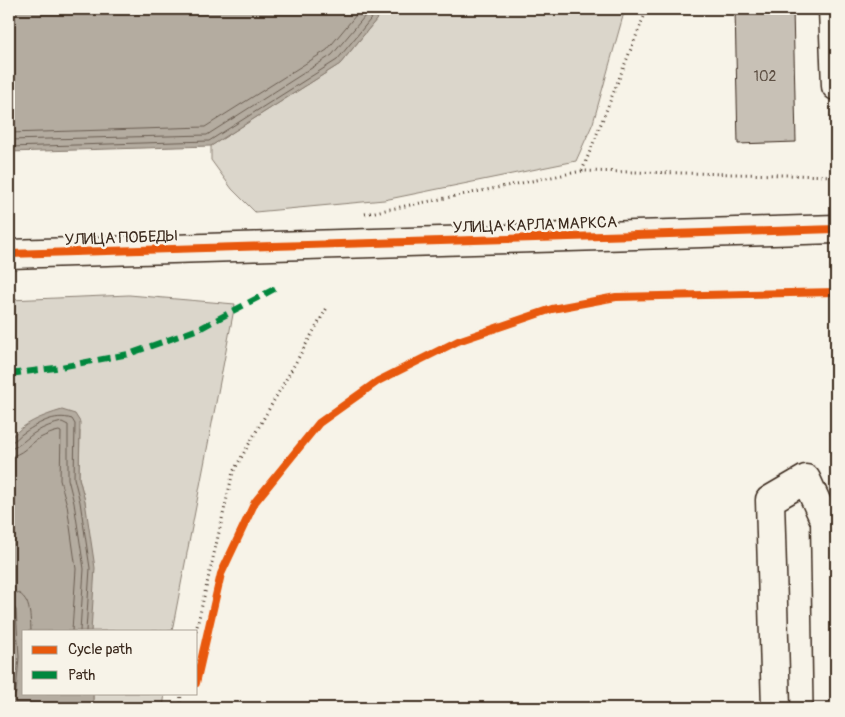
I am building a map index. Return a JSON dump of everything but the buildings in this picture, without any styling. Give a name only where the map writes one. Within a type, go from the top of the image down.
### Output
[{"type":"street","points":[[833,9],[836,86]]},
{"type":"street","name":"УЛИЦА КАРЛА МАРКСА","points":[[235,247],[836,228]]},
{"type":"street","name":"УЛИЦА ПОБЕДЫ","points":[[9,254],[235,247]]},
{"type":"street","points":[[776,708],[770,500],[806,479],[825,522],[828,708]]},
{"type":"path","points":[[582,171],[647,9]]},
{"type":"path","points":[[356,216],[582,171],[836,176]]},
{"type":"path","points":[[196,630],[233,472],[328,306]]},
{"type":"path","points":[[180,708],[181,694]]},
{"type":"shaded area","points":[[385,9],[625,9],[593,123],[576,161],[384,200],[255,212],[232,189],[211,160],[211,146],[340,64]]},
{"type":"shaded area","points":[[129,295],[235,304],[172,630],[91,630],[85,501],[79,478],[80,431],[13,434],[9,440],[9,300]]},
{"type":"shaded area","points":[[9,591],[14,657],[10,708],[9,708]]},
{"type":"shaded area","points":[[93,694],[165,694],[163,708],[93,708]]},
{"type":"water","points":[[9,9],[385,9],[340,64],[211,146],[9,152]]},
{"type":"water","points":[[62,410],[75,414],[80,422],[79,478],[85,501],[95,568],[91,630],[22,630],[22,694],[93,694],[93,708],[10,708],[14,657],[9,591],[9,440],[20,429],[47,415]]},
{"type":"marked path","points":[[9,374],[55,368],[129,354],[201,328],[276,288]]},
{"type":"cycle path","points":[[9,254],[836,229]]},
{"type":"cycle path","points":[[198,674],[221,574],[255,502],[319,423],[378,381],[458,341],[552,309],[616,297],[836,292]]}]
